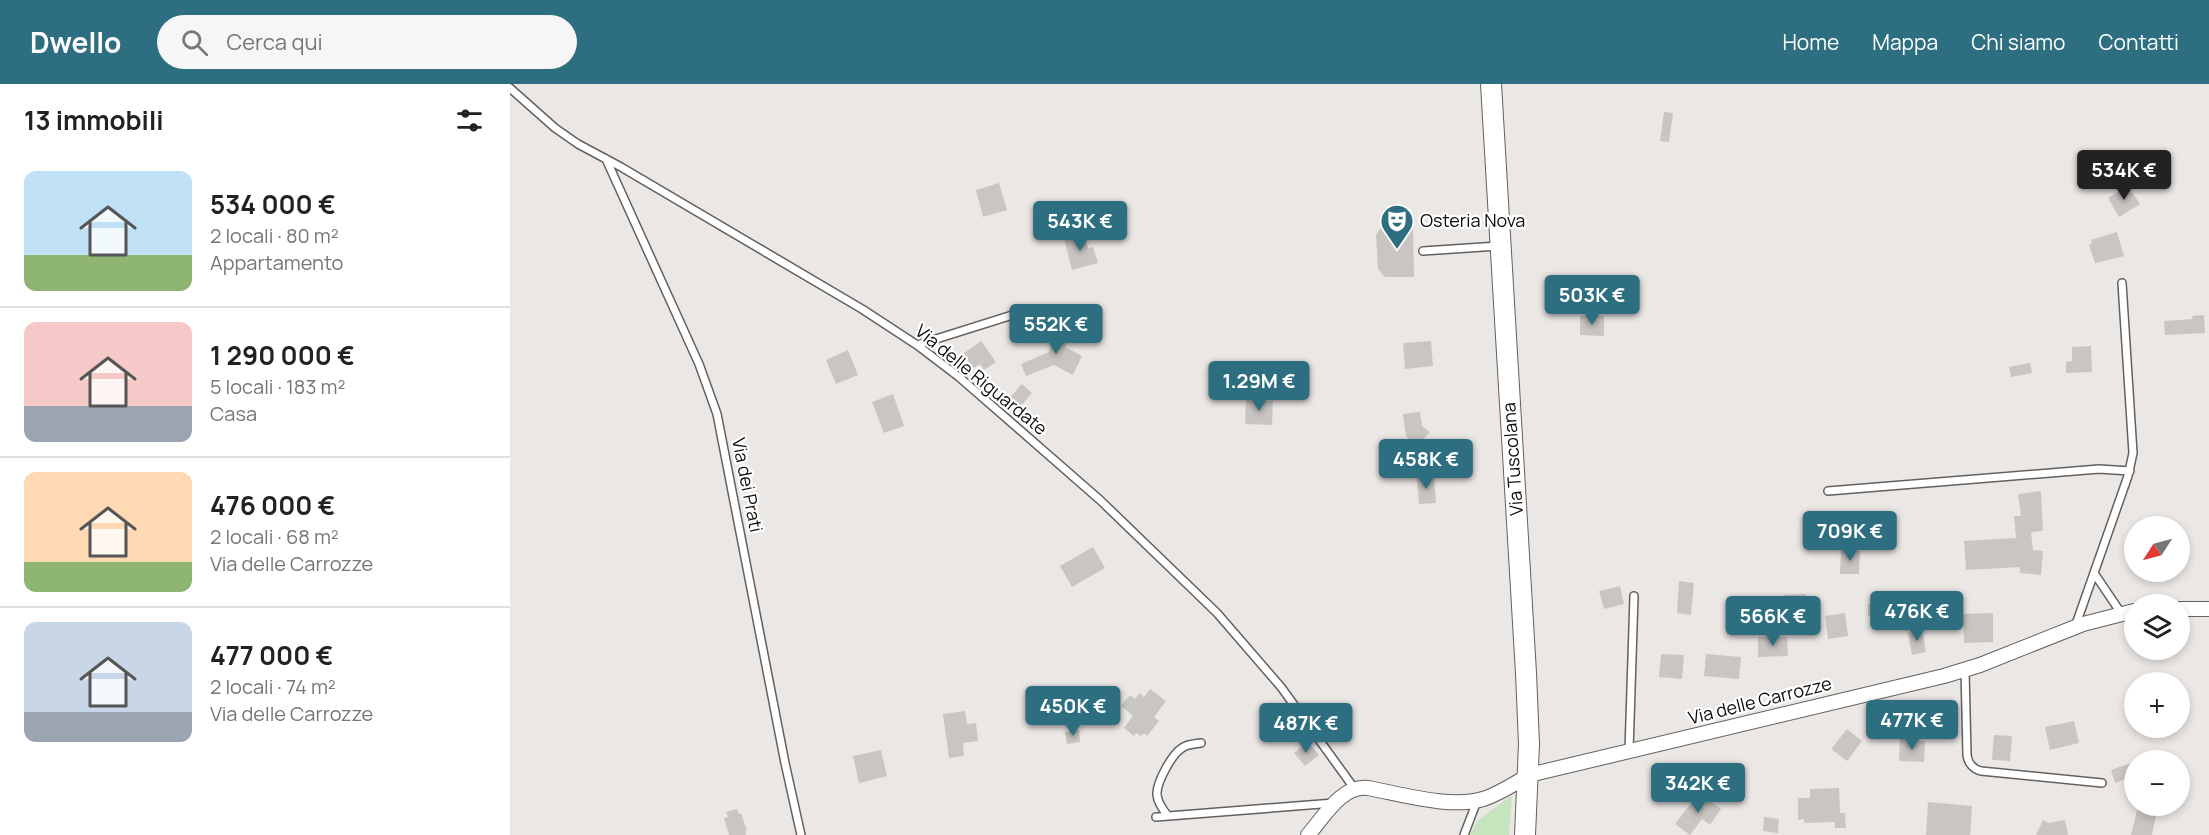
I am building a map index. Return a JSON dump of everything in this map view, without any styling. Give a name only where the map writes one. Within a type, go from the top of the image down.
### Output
[{"type":"main road","name":"Via Tuscolana","points":[[1491,84],[1525,649],[1529,775],[1525,835]]},
{"type":"street","points":[[2190,609],[2209,609]]},
{"type":"street","name":"Via delle Carrozze","points":[[1477,801],[1529,775],[1965,670],[2075,627],[2124,613]]},
{"type":"street","points":[[1308,835],[1337,802],[1354,788],[1368,788],[1451,801],[1477,801]]},
{"type":"lane","name":"Via delle Riguardate","points":[[510,88],[569,138],[861,309],[917,345],[971,387],[1077,479],[1184,580],[1263,666],[1354,788]]},
{"type":"lane","name":"Via dei Prati","points":[[606,159],[699,364],[717,414],[801,835]]},
{"type":"lane","points":[[1423,251],[1500,246]]},
{"type":"lane","points":[[2075,627],[2130,471],[2133,441],[2122,283]]},
{"type":"lane","points":[[917,345],[1022,312]]},
{"type":"lane","points":[[1828,491],[2099,469],[2130,471]]},
{"type":"lane","points":[[2094,573],[2124,607]]},
{"type":"lane","points":[[1629,751],[1634,596]]},
{"type":"lane","points":[[1965,670],[1967,755],[1974,768],[1981,771],[2102,783]]},
{"type":"lane","points":[[1168,816],[1162,809],[1157,795],[1161,779],[1178,750],[1184,746],[1200,744]]},
{"type":"lane","points":[[1464,835],[1477,801]]},
{"type":"lane","points":[[1156,817],[1337,802]]},
{"type":"green space","points":[[1512,795],[1509,835],[1470,835],[1477,821]]},
{"type":"building","points":[[1664,112],[1673,113],[1669,142],[1660,141]]},
{"type":"building","points":[[999,183],[1007,210],[983,217],[976,190]]},
{"type":"building","points":[[2128,186],[2140,204],[2119,217],[2108,198]]},
{"type":"building","points":[[1383,224],[1413,224],[1414,277],[1385,277],[1378,269],[1376,235]]},
{"type":"building","points":[[1083,232],[1088,248],[1093,247],[1098,263],[1072,270],[1064,238]]},
{"type":"building","points":[[2117,232],[2124,256],[2095,263],[2089,245],[2092,244],[2091,240]]},
{"type":"building","points":[[2204,315],[2205,333],[2165,335],[2164,321],[2193,319],[2192,316]]},
{"type":"building","points":[[1580,316],[1604,316],[1604,336],[1580,335]]},
{"type":"building","points":[[1065,320],[1075,325],[1065,347],[1082,356],[1073,375],[1054,365],[1026,376],[1021,364],[1049,352]]},
{"type":"building","points":[[981,341],[996,362],[984,370],[980,364],[974,368],[963,354]]},
{"type":"building","points":[[1431,341],[1433,366],[1405,369],[1403,343]]},
{"type":"building","points":[[2091,346],[2092,372],[2066,373],[2066,362],[2072,361],[2072,347]]},
{"type":"building","points":[[848,350],[858,375],[836,384],[826,360]]},
{"type":"building","points":[[2030,363],[2032,373],[2011,377],[2009,367]]},
{"type":"building","points":[[1022,384],[1032,393],[1014,414],[1003,405]]},
{"type":"building","points":[[893,394],[904,426],[884,433],[872,402]]},
{"type":"building","points":[[1246,400],[1273,401],[1272,425],[1245,424]]},
{"type":"building","points":[[1420,412],[1422,426],[1430,432],[1417,446],[1406,436],[1403,414]]},
{"type":"building","points":[[1434,477],[1436,503],[1419,504],[1417,478]]},
{"type":"building","points":[[2041,491],[2043,531],[2031,532],[2033,550],[2043,551],[2041,575],[2020,573],[2020,567],[1966,570],[1964,541],[2016,538],[2014,516],[2021,516],[2018,494]]},
{"type":"building","points":[[1855,515],[1876,515],[1876,549],[1859,549],[1860,532],[1855,532]]},
{"type":"building","points":[[1093,547],[1105,568],[1072,587],[1060,566]]},
{"type":"building","points":[[1841,550],[1860,551],[1859,574],[1840,574]]},
{"type":"building","points":[[1679,581],[1694,583],[1691,615],[1677,613]]},
{"type":"building","points":[[1620,586],[1624,604],[1604,609],[1599,591]]},
{"type":"building","points":[[1806,594],[1806,607],[1784,608],[1784,595]]},
{"type":"building","points":[[1868,604],[1879,604],[1879,616],[1868,616]]},
{"type":"building","points":[[1845,613],[1848,636],[1828,639],[1825,616]]},
{"type":"building","points":[[1993,613],[1993,642],[1964,643],[1963,614]]},
{"type":"building","points":[[1922,630],[1926,652],[1912,655],[1908,633]]},
{"type":"building","points":[[1758,637],[1787,637],[1788,656],[1758,657]]},
{"type":"building","points":[[1661,654],[1684,655],[1682,679],[1659,677]]},
{"type":"building","points":[[1706,654],[1741,657],[1739,679],[1704,676]]},
{"type":"building","points":[[1150,689],[1166,701],[1154,717],[1159,721],[1147,736],[1144,733],[1141,736],[1136,733],[1134,736],[1124,728],[1133,716],[1121,706],[1130,695],[1135,699],[1140,693],[1144,697]]},
{"type":"building","points":[[965,711],[967,724],[976,723],[978,741],[963,743],[964,756],[949,758],[943,714]]},
{"type":"building","points":[[2074,721],[2079,743],[2050,750],[2045,727]]},
{"type":"building","points":[[1847,729],[1862,741],[1847,761],[1831,749]]},
{"type":"building","points":[[1079,730],[1080,742],[1067,744],[1065,732]]},
{"type":"building","points":[[1994,735],[2012,736],[2010,761],[1992,760]]},
{"type":"building","points":[[1900,739],[1925,741],[1924,762],[1899,761]]},
{"type":"building","points":[[1308,742],[1319,755],[1305,766],[1294,753]]},
{"type":"building","points":[[881,750],[887,776],[859,783],[853,756]]},
{"type":"building","points":[[2124,765],[2124,780],[2115,783],[2111,770]]},
{"type":"building","points":[[1839,788],[1840,813],[1845,813],[1846,828],[1835,828],[1835,822],[1804,823],[1804,819],[1798,820],[1798,798],[1810,798],[1810,789]]},
{"type":"building","points":[[1699,793],[1721,809],[1710,825],[1702,819],[1690,835],[1675,824]]},
{"type":"building","points":[[1928,802],[1972,806],[1970,835],[1926,835]]},
{"type":"building","points":[[737,809],[739,814],[741,813],[747,831],[745,831],[746,835],[729,835],[724,818],[728,817],[726,812]]},
{"type":"building","points":[[2136,816],[2156,816],[2152,835],[2131,835]]},
{"type":"building","points":[[1764,817],[1779,819],[1778,833],[1763,831]]},
{"type":"building","points":[[2043,820],[2048,823],[2065,820],[2068,835],[2036,835]]},
{"type":"place","name":"Osteria Nova","points":[[1397,250]]}]
